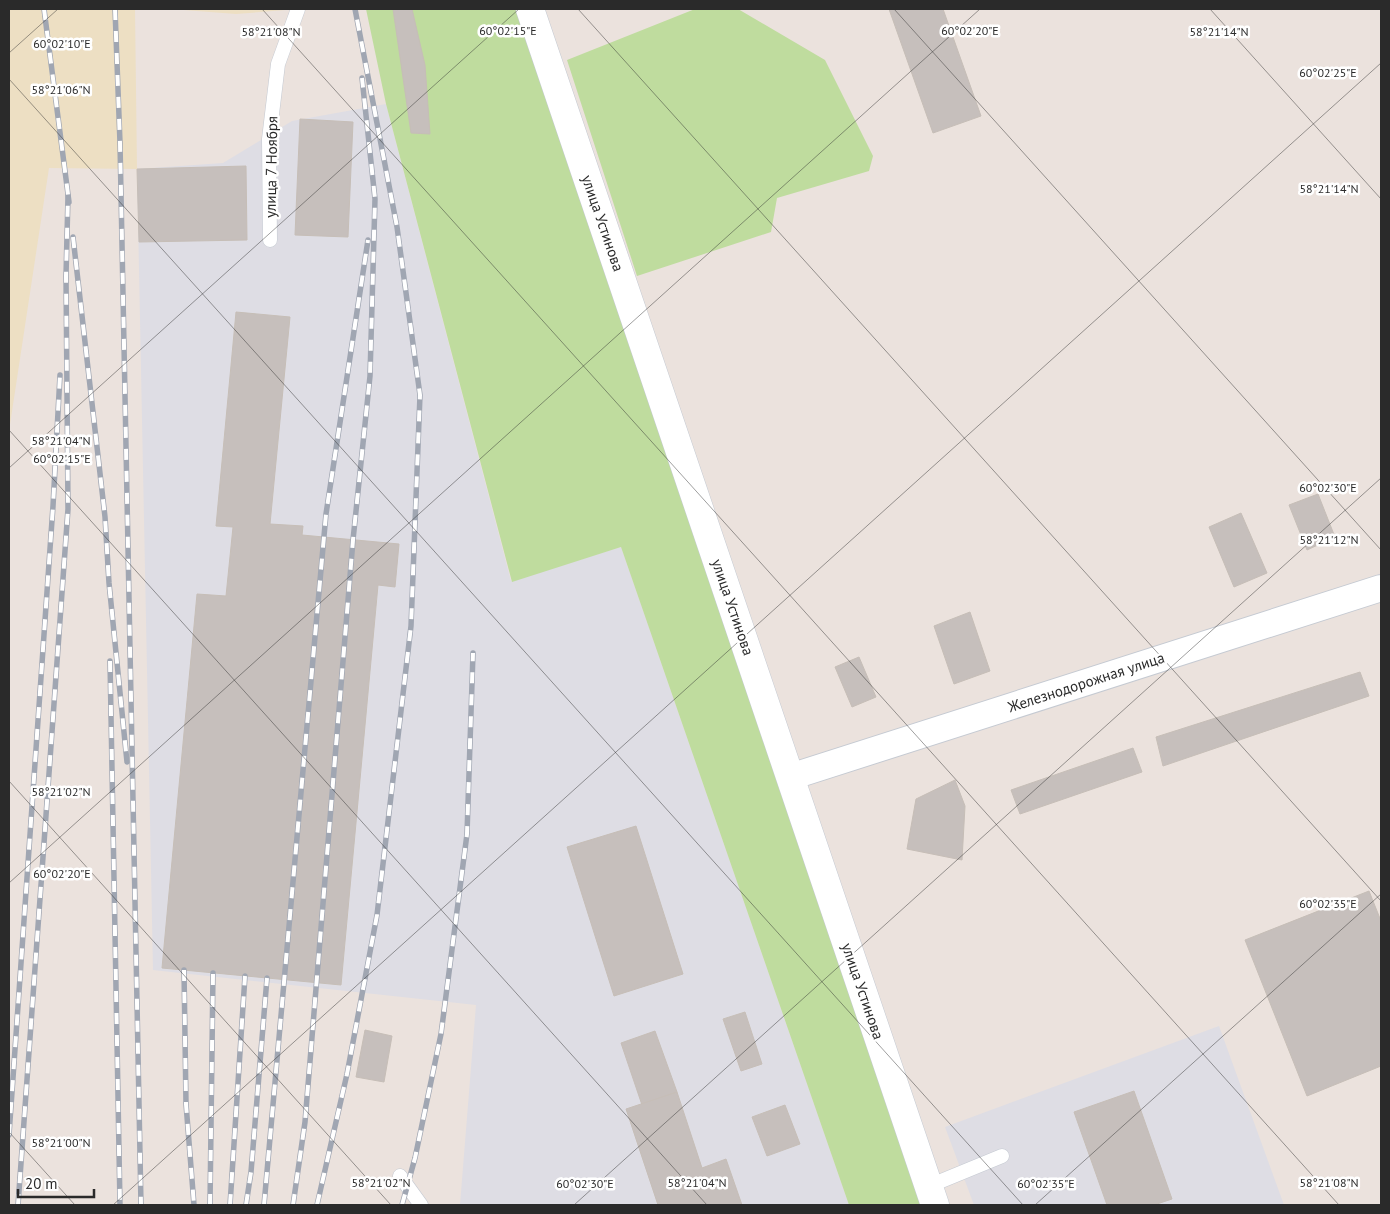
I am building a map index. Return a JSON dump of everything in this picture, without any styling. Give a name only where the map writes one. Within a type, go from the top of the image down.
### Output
[{"type":"street","name":"улица Устинова","points":[[530,9],[932,1196]]},
{"type":"street","name":"Железнодорожная улица","points":[[790,777],[1381,588]]},
{"type":"lane","name":"улица 7 Ноября","points":[[270,240],[269,139],[271,120],[278,64],[298,9]]},
{"type":"lane","points":[[932,1196],[1002,1156]]},
{"type":"lane","points":[[400,1176],[421,1205]]},
{"type":"shaded area","points":[[386,104],[511,581],[621,547],[849,1205],[460,1205],[476,1005],[153,970],[137,169],[223,163],[292,121]]},
{"type":"shaded area","points":[[1219,1026],[1284,1205],[974,1205],[945,1127]]},
{"type":"green space","points":[[366,9],[530,9],[935,1205],[849,1205],[621,547],[512,582],[386,104]]},
{"type":"green space","points":[[695,9],[738,9],[825,60],[873,156],[869,171],[777,198],[771,232],[637,276],[567,60]]},
{"type":"sand","points":[[9,9],[135,9],[137,169],[49,168],[9,431]]},
{"type":"sand","points":[[171,9],[298,9],[236,14]]},
{"type":"building","points":[[393,9],[412,9],[425,65],[430,134],[411,133]]},
{"type":"building","points":[[889,9],[943,9],[981,116],[933,133]]},
{"type":"building","points":[[300,119],[353,122],[348,237],[295,235]]},
{"type":"building","points":[[246,166],[247,240],[139,242],[137,169]]},
{"type":"building","points":[[236,312],[290,317],[270,524],[303,526],[302,535],[399,544],[395,587],[378,585],[341,985],[162,968],[197,594],[226,596],[233,527],[216,526]]},
{"type":"building","points":[[1318,494],[1335,537],[1307,550],[1289,505]]},
{"type":"building","points":[[1241,513],[1267,573],[1234,587],[1209,527]]},
{"type":"building","points":[[970,612],[990,671],[954,684],[934,626]]},
{"type":"building","points":[[859,657],[876,697],[852,707],[835,667]]},
{"type":"building","points":[[1360,672],[1369,696],[1163,766],[1156,737]]},
{"type":"building","points":[[1133,748],[1142,772],[1020,814],[1011,790]]},
{"type":"building","points":[[955,780],[965,806],[962,860],[907,849],[916,799]]},
{"type":"building","points":[[636,826],[683,974],[614,996],[567,847]]},
{"type":"building","points":[[1369,891],[1381,921],[1381,1066],[1307,1096],[1245,940]]},
{"type":"building","points":[[745,1012],[762,1064],[741,1071],[723,1019]]},
{"type":"building","points":[[365,1030],[392,1036],[384,1082],[356,1077]]},
{"type":"building","points":[[655,1031],[677,1092],[642,1105],[621,1043]]},
{"type":"building","points":[[1134,1091],[1172,1199],[1154,1205],[1107,1205],[1074,1112]]},
{"type":"building","points":[[677,1092],[702,1168],[726,1159],[742,1205],[658,1205],[626,1109]]},
{"type":"building","points":[[785,1105],[800,1144],[767,1156],[752,1117]]},
{"type":"railway","points":[[44,9],[69,202]]},
{"type":"railway","points":[[115,9],[120,143],[141,1205]]},
{"type":"railway","points":[[317,1205],[347,1074],[377,915],[411,626],[420,395],[397,227],[355,9]]},
{"type":"railway","points":[[293,1205],[305,1122],[353,540],[370,376],[375,199],[362,78]]},
{"type":"railway","points":[[18,1205],[68,509],[66,276],[68,196]]},
{"type":"railway","points":[[73,237],[105,517],[109,583],[127,762]]},
{"type":"railway","points":[[264,1205],[326,514],[368,240]]},
{"type":"railway","points":[[9,1135],[53,506],[60,375]]},
{"type":"railway","points":[[402,1205],[415,1158],[441,1034],[467,834],[473,653]]},
{"type":"railway","points":[[110,661],[120,1205]]},
{"type":"railway","points":[[184,970],[186,1104],[194,1205]]},
{"type":"railway","points":[[210,1205],[213,973]]},
{"type":"railway","points":[[230,1205],[245,976]]},
{"type":"railway","points":[[246,1205],[251,1172],[267,978]]}]
